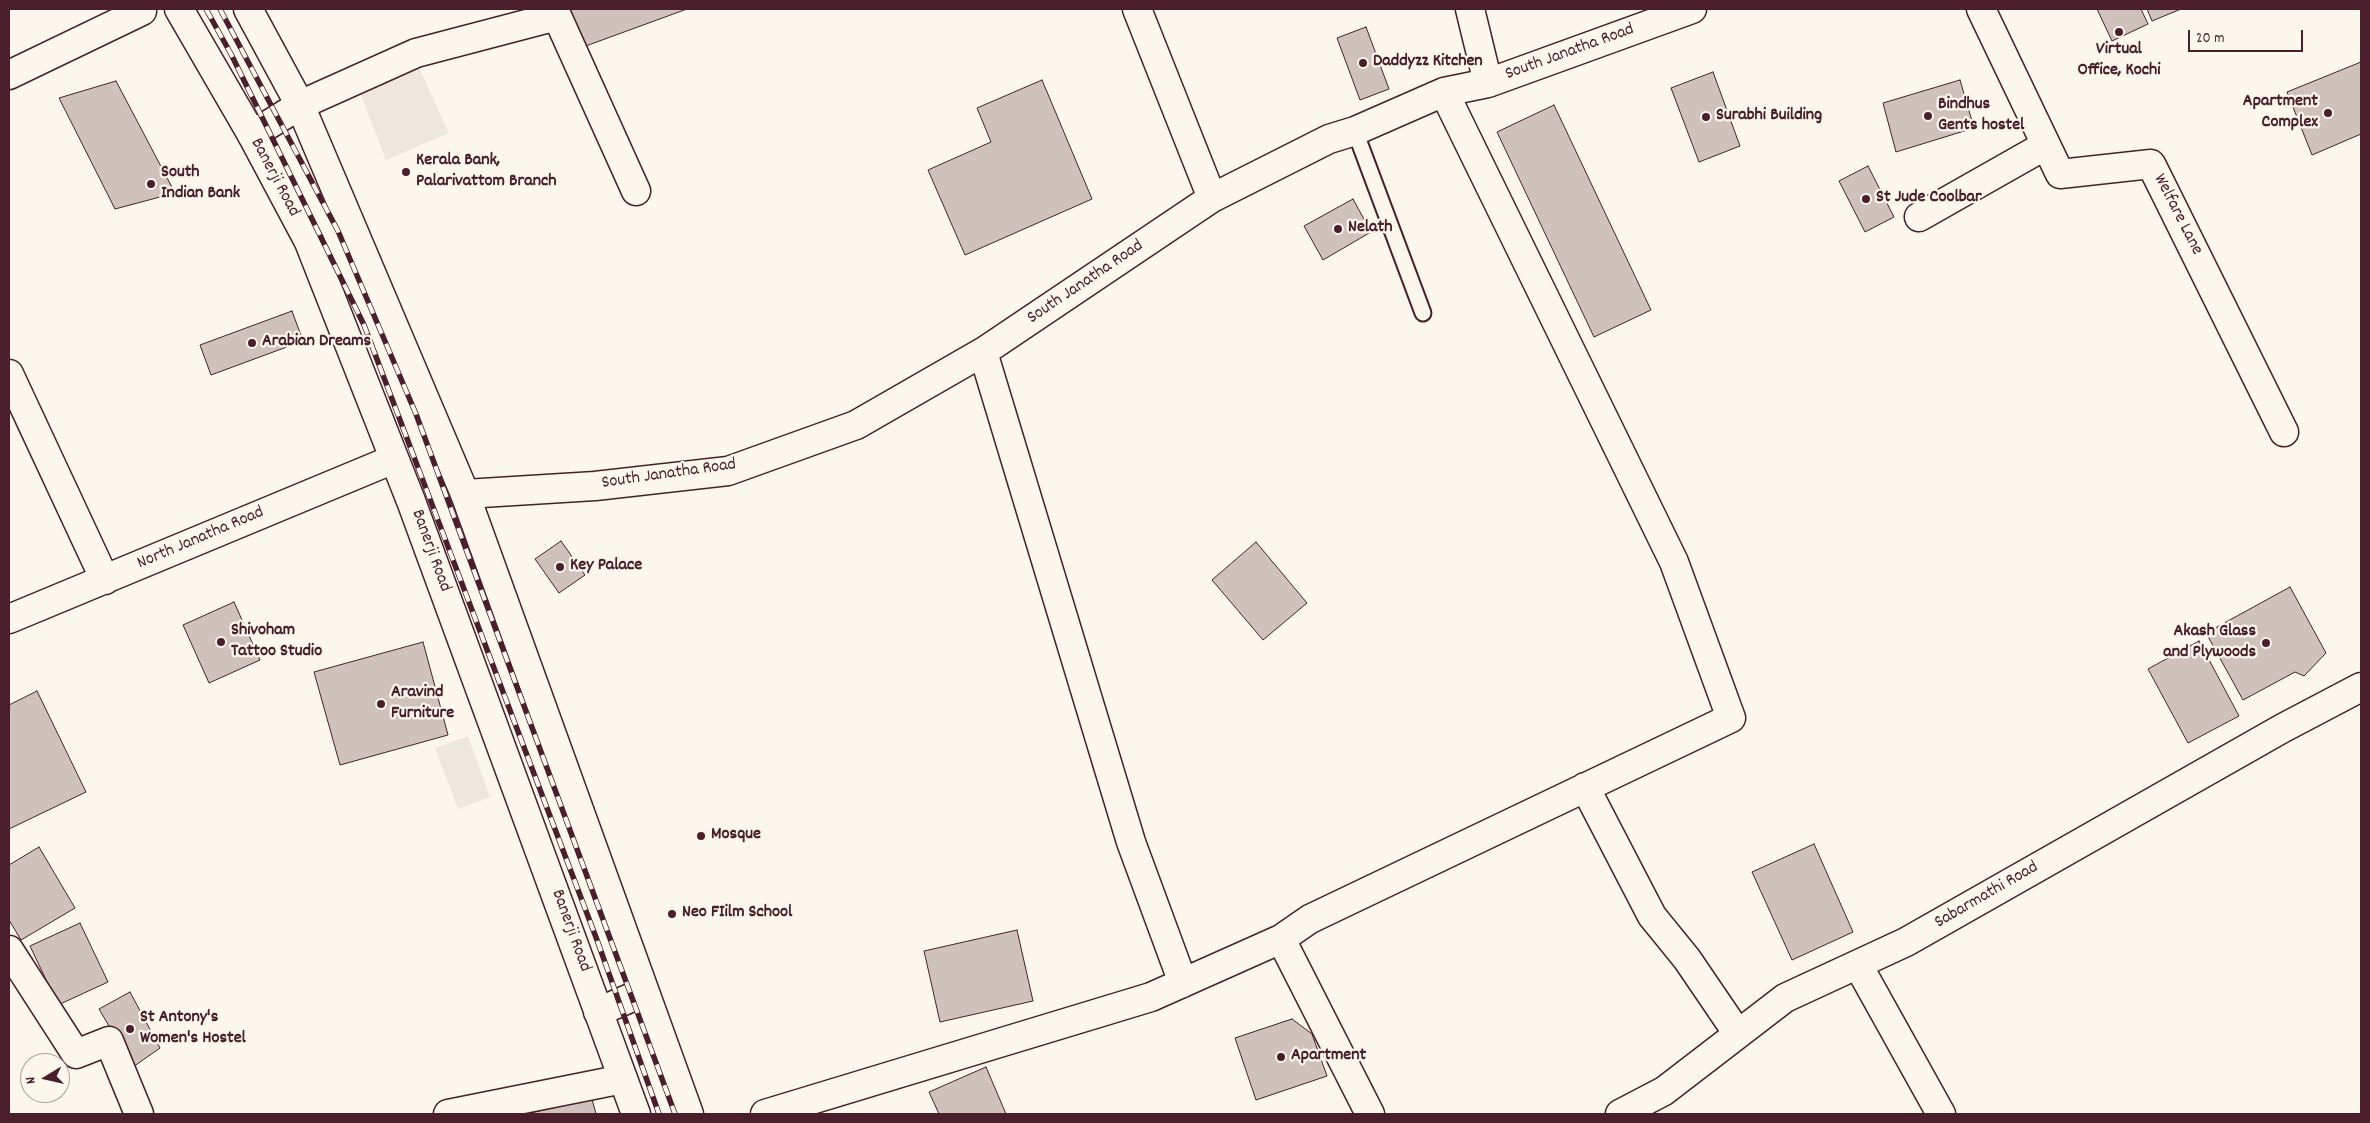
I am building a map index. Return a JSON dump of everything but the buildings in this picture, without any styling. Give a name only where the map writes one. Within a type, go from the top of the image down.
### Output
[{"type":"street","points":[[9,75],[142,11],[141,9]]},
{"type":"street","name":"Banerji Road","points":[[179,9],[252,135],[308,242],[411,501],[636,1114]]},
{"type":"street","points":[[248,9],[300,106],[465,494],[689,1114]]},
{"type":"street","points":[[1137,9],[1212,198]]},
{"type":"street","points":[[1470,9],[1488,83]]},
{"type":"street","name":"South Janatha Road","points":[[465,494],[595,486],[728,471],[856,426],[983,352],[1212,198],[1330,139],[1354,131],[1444,92],[1488,83],[1692,9]]},
{"type":"street","name":"Welfare Lane","points":[[1981,9],[2060,174],[2151,164],[2284,432]]},
{"type":"street","points":[[252,135],[300,106],[416,53],[557,16],[636,191]]},
{"type":"street","points":[[765,1114],[1151,997],[1281,939],[1310,919],[1730,718],[1674,562],[1444,92]]},
{"type":"street","points":[[1919,217],[2046,144]]},
{"type":"street","points":[[983,352],[1131,842],[1183,983]]},
{"type":"street","points":[[9,374],[105,580]]},
{"type":"street","name":"North Janatha Road","points":[[9,619],[394,459]]},
{"type":"street","name":"Sabarmathi Road","points":[[1620,1114],[1664,1091],[1785,998],[1906,942],[2283,728],[2361,687]]},
{"type":"street","points":[[1585,787],[1652,916],[1687,959],[1738,1034]]},
{"type":"street","points":[[1281,939],[1370,1114]]},
{"type":"street","points":[[9,950],[76,1054],[109,1041],[138,1114]]},
{"type":"street","points":[[1858,965],[1941,1114]]},
{"type":"street","points":[[598,1012],[644,992]]},
{"type":"street","points":[[448,1114],[622,1079]]},
{"type":"lane","points":[[1354,131],[1423,313]]},
{"type":"shaded area","points":[[416,61],[449,133],[386,160],[359,90]]},
{"type":"shaded area","points":[[468,736],[490,797],[458,809],[435,748]]},
{"type":"railway","points":[[206,9],[231,54],[364,325],[597,940],[659,1114]]},
{"type":"railway","points":[[220,9],[338,231],[416,414],[675,1114]]},
{"type":"place","name":"Virtual Office, Kochi","points":[[2119,32]]},
{"type":"place","name":"Daddyzz Kitchen","points":[[1363,63]]},
{"type":"place","name":"Apartment Complex","points":[[2328,113]]},
{"type":"place","name":"Bindhus Gents hostel","points":[[1928,116]]},
{"type":"place","name":"Surabhi Building","points":[[1706,117]]},
{"type":"place","name":"Kerala Bank, Palarivattom Branch","points":[[406,172]]},
{"type":"place","name":"South Indian Bank","points":[[151,184]]},
{"type":"place","name":"St Jude Coolbar","points":[[1866,199]]},
{"type":"place","name":"Nelath","points":[[1338,229]]},
{"type":"place","name":"Arabian Dreams","points":[[252,343]]},
{"type":"place","name":"Key Palace","points":[[560,567]]},
{"type":"place","name":"Shivoham Tattoo Studio","points":[[221,642]]},
{"type":"place","name":"Akash Glass and Plywoods","points":[[2266,643]]},
{"type":"place","name":"Aravind Furniture","points":[[381,704]]},
{"type":"place","name":"Mosque","points":[[701,836]]},
{"type":"place","name":"Neo FIilm School","points":[[672,914]]},
{"type":"place","name":"St Antony's Women's Hostel","points":[[130,1029]]},
{"type":"place","name":"Apartment","points":[[1281,1057]]}]
